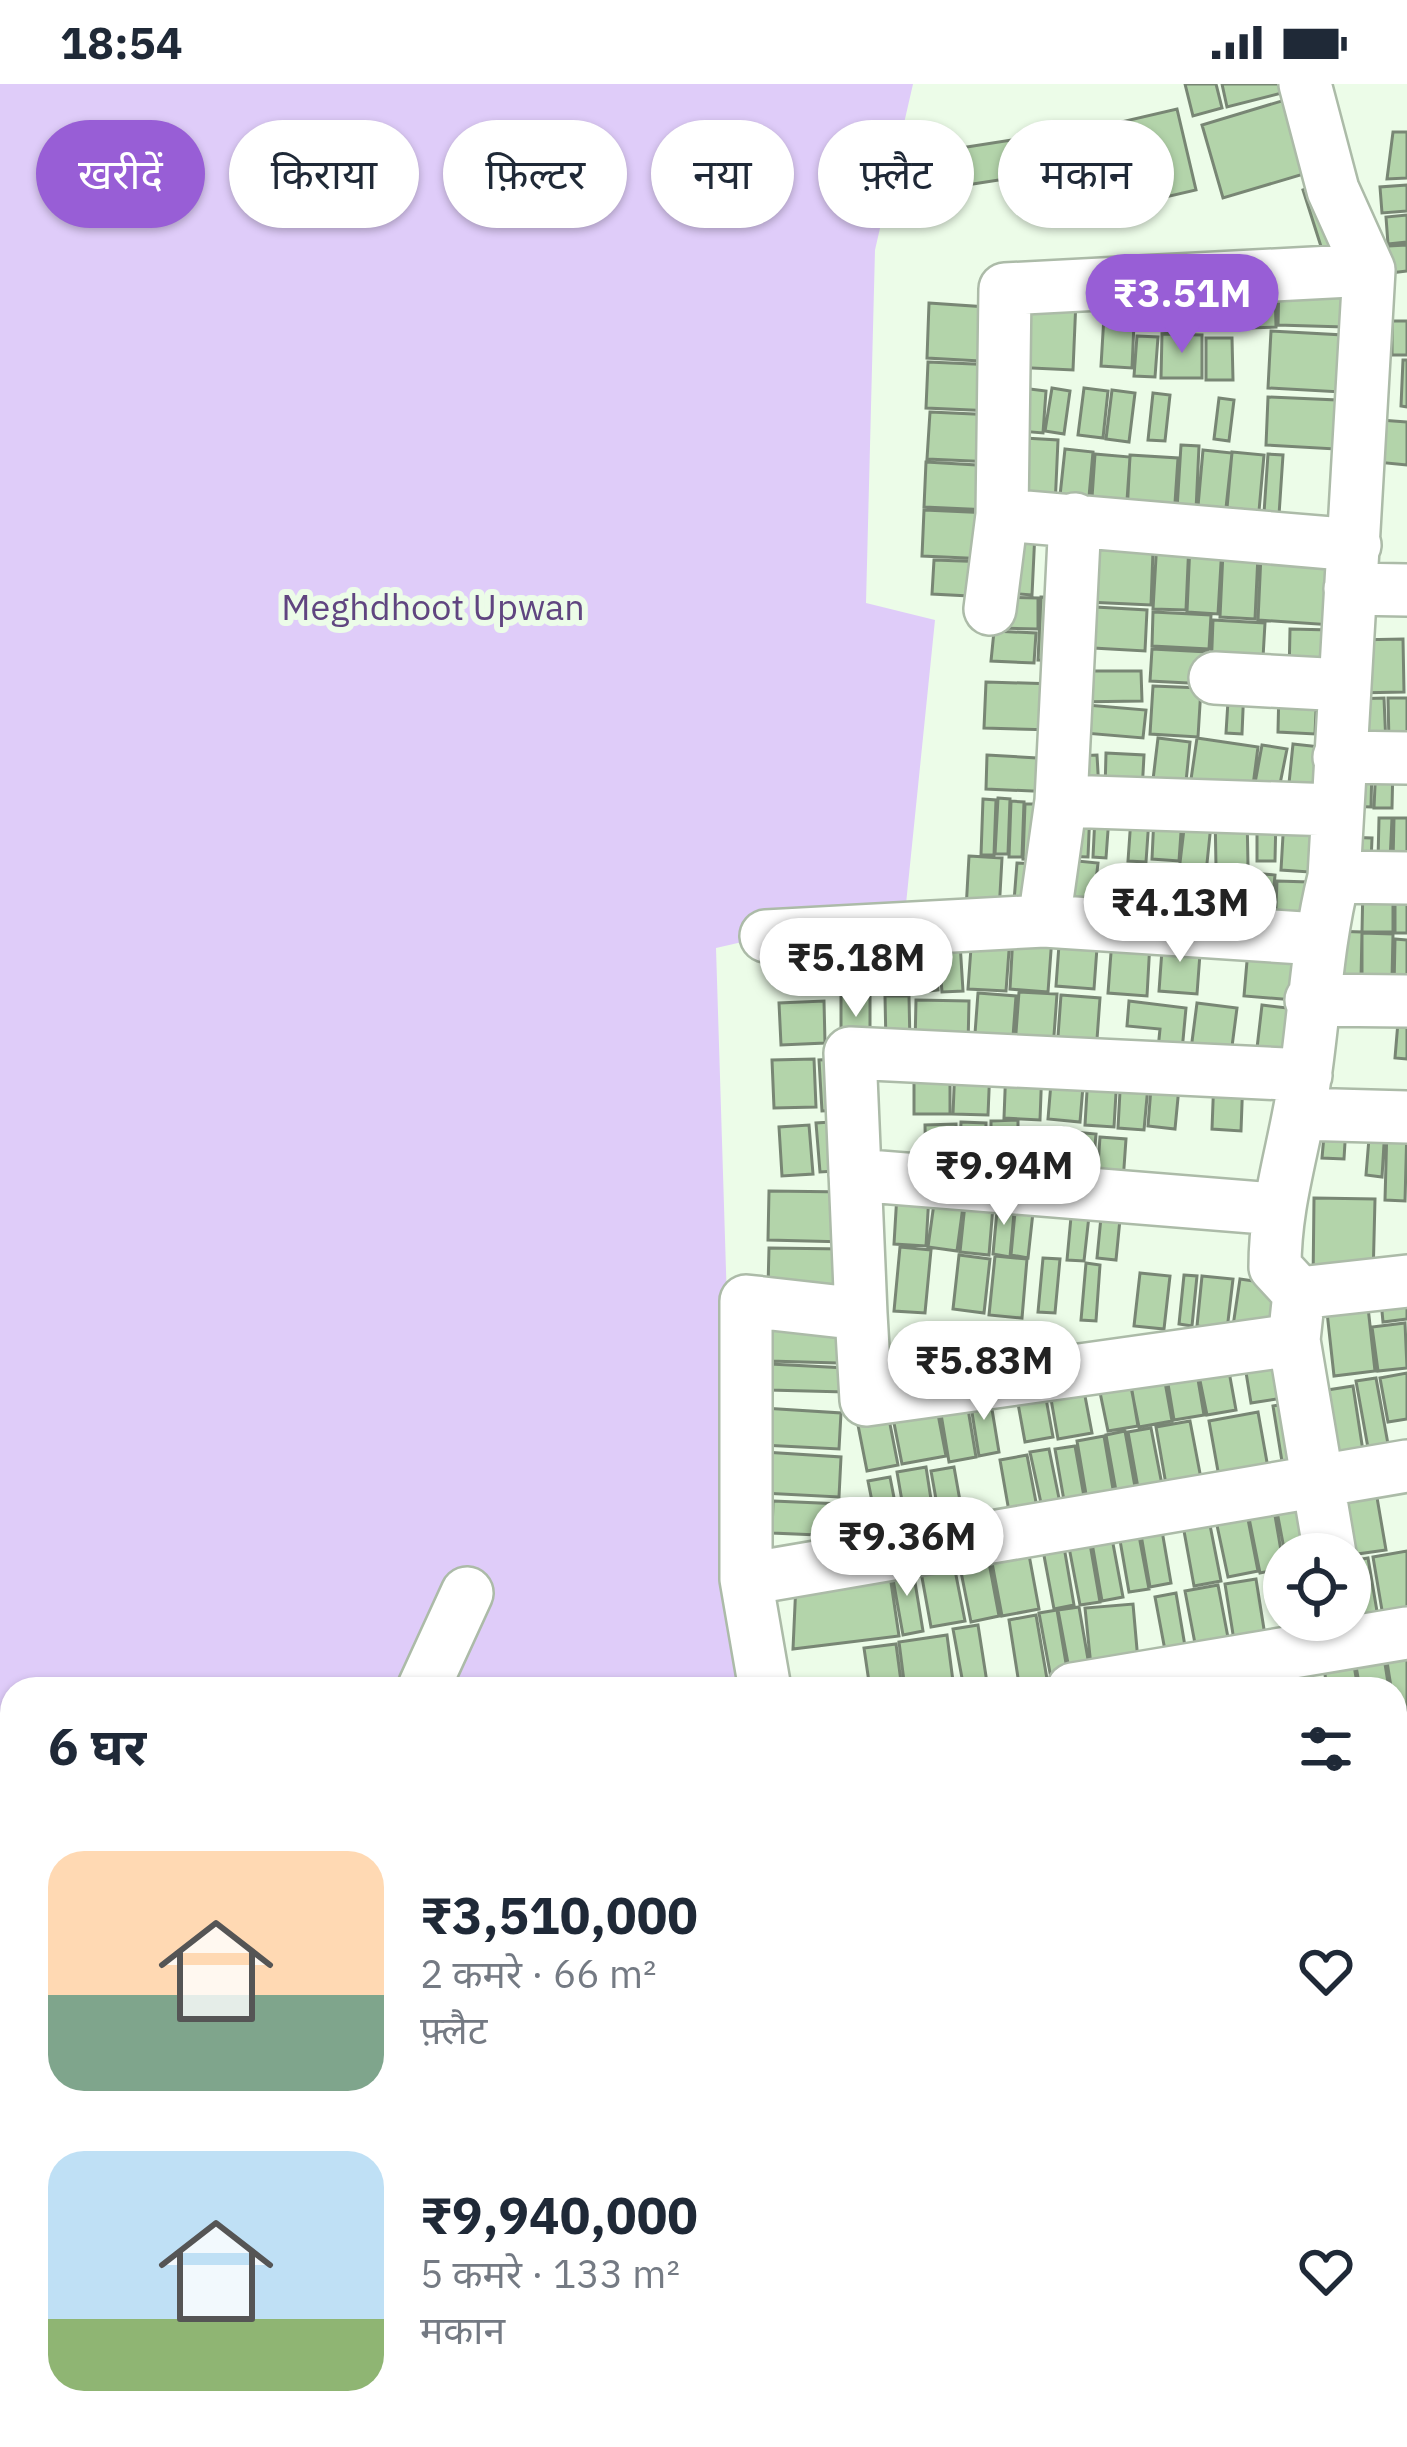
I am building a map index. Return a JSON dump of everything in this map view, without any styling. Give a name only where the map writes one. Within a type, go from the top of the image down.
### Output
[{"type":"street","points":[[1305,84],[1333,190],[1369,270],[1384,408],[1353,567],[1334,877],[1318,939],[1302,1094],[1275,1209],[1275,1267],[1296,1317],[1326,1533]]},
{"type":"street","points":[[990,609],[1002,515],[1005,289],[1369,270]]},
{"type":"street","points":[[1002,515],[1075,519],[1353,567],[1407,590]]},
{"type":"street","points":[[1044,921],[1061,801],[1075,519]]},
{"type":"street","points":[[1215,678],[1344,685]]},
{"type":"street","points":[[1339,758],[1407,758]]},
{"type":"street","points":[[1061,801],[1336,810]]},
{"type":"street","points":[[1334,877],[1407,878]]},
{"type":"street","points":[[766,936],[1044,921],[1318,939]]},
{"type":"street","points":[[1311,1000],[1407,1001]]},
{"type":"street","points":[[1407,1118],[1302,1094],[850,1053],[866,1400],[1296,1317],[1407,1281]]},
{"type":"street","points":[[855,1175],[1275,1209]]},
{"type":"street","points":[[763,1677],[746,1580],[746,1301],[861,1314]]},
{"type":"street","points":[[746,1580],[1407,1466]]},
{"type":"street","points":[[428,1677],[466,1592]]},
{"type":"street","points":[[1371,1632],[1407,1633]]},
{"type":"street","points":[[1129,1677],[1296,1641]]},
{"type":"green space","name":"Meghdhoot Upwan","points":[[0,84],[913,84],[905,120],[818,120],[818,228],[880,228],[875,250],[866,603],[935,620],[906,904],[716,948],[739,1677],[0,1677]]},
{"type":"building","points":[[1185,84],[1216,84],[1222,108],[1193,116]]},
{"type":"building","points":[[1222,84],[1284,84],[1286,92],[1227,107]]},
{"type":"building","points":[[1295,97],[1317,170],[1223,198],[1202,125]]},
{"type":"building","points":[[1177,109],[1196,190],[1174,195],[1174,120],[1130,120]]},
{"type":"building","points":[[1393,132],[1407,132],[1407,178],[1387,179]]},
{"type":"building","points":[[998,142],[998,180],[974,184],[974,146]]},
{"type":"building","points":[[1326,182],[1348,251],[1325,259],[1303,190]]},
{"type":"building","points":[[1407,185],[1407,211],[1382,213],[1380,187]]},
{"type":"building","points":[[1407,215],[1407,242],[1388,244],[1386,217]]},
{"type":"building","points":[[1407,245],[1407,271],[1390,273],[1388,246]]},
{"type":"building","points":[[1279,279],[1344,280],[1344,327],[1278,325]]},
{"type":"building","points":[[1248,285],[1275,285],[1276,327],[1249,328]]},
{"type":"building","points":[[1200,286],[1217,286],[1218,329],[1201,330]]},
{"type":"building","points":[[1181,287],[1198,287],[1198,329],[1182,330]]},
{"type":"building","points":[[1160,288],[1160,327],[1142,327],[1141,289]]},
{"type":"building","points":[[1162,289],[1179,289],[1179,332],[1162,331]]},
{"type":"building","points":[[1012,296],[1076,300],[1073,370],[1009,367]]},
{"type":"building","points":[[1105,299],[1135,301],[1132,368],[1101,366]]},
{"type":"building","points":[[929,303],[1001,308],[998,362],[927,358]]},
{"type":"building","points":[[1392,321],[1407,321],[1407,355],[1392,355]]},
{"type":"building","points":[[1271,331],[1343,335],[1341,392],[1268,388]]},
{"type":"building","points":[[1162,334],[1202,335],[1202,378],[1161,378]]},
{"type":"building","points":[[1137,336],[1158,337],[1155,377],[1134,376]]},
{"type":"building","points":[[1206,338],[1232,338],[1233,380],[1206,380]]},
{"type":"building","points":[[1403,360],[1407,360],[1407,407],[1401,406]]},
{"type":"building","points":[[928,362],[996,365],[993,411],[926,408]]},
{"type":"building","points":[[1022,388],[1046,391],[1043,433],[1019,431]]},
{"type":"building","points":[[1052,388],[1070,391],[1064,434],[1045,431]]},
{"type":"building","points":[[1084,388],[1108,391],[1103,438],[1078,435]]},
{"type":"building","points":[[1112,390],[1135,393],[1129,442],[1106,439]]},
{"type":"building","points":[[1153,393],[1170,395],[1165,441],[1148,440]]},
{"type":"building","points":[[1268,397],[1337,400],[1335,449],[1266,445]]},
{"type":"building","points":[[1219,398],[1234,400],[1229,441],[1214,439]]},
{"type":"building","points":[[930,412],[995,415],[993,462],[927,459]]},
{"type":"building","points":[[1380,420],[1407,422],[1407,465],[1376,462]]},
{"type":"building","points":[[1024,438],[1058,440],[1055,507],[1021,505]]},
{"type":"building","points":[[1181,445],[1199,446],[1196,510],[1177,509]]},
{"type":"building","points":[[1065,449],[1093,452],[1088,508],[1059,505]]},
{"type":"building","points":[[1203,450],[1232,453],[1226,508],[1198,506]]},
{"type":"building","points":[[1232,452],[1264,455],[1259,511],[1227,508]]},
{"type":"building","points":[[1095,454],[1130,457],[1126,515],[1091,512]]},
{"type":"building","points":[[1268,454],[1283,455],[1279,515],[1264,513]]},
{"type":"building","points":[[1130,455],[1178,458],[1174,518],[1127,514]]},
{"type":"building","points":[[926,462],[993,466],[990,510],[924,507]]},
{"type":"building","points":[[924,510],[991,513],[988,559],[922,556]]},
{"type":"building","points":[[1008,531],[1035,532],[1032,595],[1004,593]]},
{"type":"building","points":[[1157,540],[1189,542],[1186,610],[1153,609]]},
{"type":"building","points":[[1190,544],[1222,546],[1218,614],[1187,612]]},
{"type":"building","points":[[1089,548],[1153,551],[1151,605],[1087,602]]},
{"type":"building","points":[[1223,552],[1258,555],[1255,619],[1220,617]]},
{"type":"building","points":[[1261,555],[1335,559],[1332,625],[1258,620]]},
{"type":"building","points":[[934,560],[990,562],[988,597],[932,594]]},
{"type":"building","points":[[996,597],[1038,598],[1038,629],[995,628]]},
{"type":"building","points":[[1041,597],[1069,598],[1066,661],[1038,660]]},
{"type":"building","points":[[1078,606],[1147,610],[1145,651],[1076,647]]},
{"type":"building","points":[[1153,612],[1211,615],[1209,649],[1152,646]]},
{"type":"building","points":[[1213,620],[1265,623],[1262,675],[1211,672]]},
{"type":"building","points":[[1290,629],[1331,630],[1329,678],[1289,676]]},
{"type":"building","points":[[994,631],[1036,633],[1034,663],[991,661]]},
{"type":"building","points":[[1403,639],[1404,692],[1355,693],[1354,640]]},
{"type":"building","points":[[1152,649],[1208,652],[1207,684],[1150,681]]},
{"type":"building","points":[[1070,671],[1141,671],[1142,701],[1071,702]]},
{"type":"building","points":[[986,682],[1055,684],[1054,730],[984,728]]},
{"type":"building","points":[[1229,685],[1244,686],[1242,734],[1226,733]]},
{"type":"building","points":[[1153,686],[1201,688],[1198,737],[1150,734]]},
{"type":"building","points":[[1279,687],[1317,689],[1315,734],[1278,732]]},
{"type":"building","points":[[1384,698],[1386,745],[1354,747],[1352,699]]},
{"type":"building","points":[[1388,698],[1407,698],[1407,742],[1389,742]]},
{"type":"building","points":[[1075,704],[1146,710],[1143,738],[1072,732]]},
{"type":"building","points":[[1158,738],[1190,742],[1185,792],[1152,788]]},
{"type":"building","points":[[1197,738],[1258,747],[1251,801],[1189,793]]},
{"type":"building","points":[[1293,744],[1321,747],[1317,795],[1288,793]]},
{"type":"building","points":[[1262,745],[1287,749],[1277,799],[1253,794]]},
{"type":"building","points":[[1106,753],[1144,755],[1142,792],[1105,790]]},
{"type":"building","points":[[987,755],[1054,759],[1053,792],[986,789]]},
{"type":"building","points":[[1097,755],[1099,790],[1076,791],[1075,756]]},
{"type":"building","points":[[1376,763],[1393,764],[1392,808],[1374,808]]},
{"type":"building","points":[[1372,766],[1371,807],[1346,806]]},
{"type":"building","points":[[998,798],[1010,799],[1008,854],[995,854]]},
{"type":"building","points":[[983,799],[996,800],[994,855],[981,855]]},
{"type":"building","points":[[1011,801],[1024,802],[1022,857],[1009,857]]},
{"type":"building","points":[[1025,804],[1038,804],[1036,860],[1023,859]]},
{"type":"building","points":[[1090,810],[1088,857],[1059,856]]},
{"type":"building","points":[[1186,812],[1212,815],[1206,873],[1179,871]]},
{"type":"building","points":[[1215,813],[1247,813],[1248,866],[1216,866]]},
{"type":"building","points":[[1257,815],[1276,815],[1275,861],[1257,861]]},
{"type":"building","points":[[1095,816],[1109,817],[1106,858],[1093,857]]},
{"type":"building","points":[[1154,816],[1182,818],[1179,861],[1152,859]]},
{"type":"building","points":[[1131,818],[1149,819],[1146,862],[1128,861]]},
{"type":"building","points":[[1284,818],[1312,820],[1309,872],[1281,870]]},
{"type":"building","points":[[1379,818],[1392,818],[1390,861],[1378,860]]},
{"type":"building","points":[[1394,818],[1407,818],[1407,861],[1393,861]]},
{"type":"building","points":[[1342,837],[1372,838],[1371,863]]},
{"type":"building","points":[[969,856],[1002,858],[999,912],[966,910]]},
{"type":"building","points":[[1057,859],[1098,863],[1092,917],[1052,912]]},
{"type":"building","points":[[1017,863],[1035,864],[1031,916],[1013,914]]},
{"type":"building","points":[[1122,867],[1148,869],[1145,919],[1119,917]]},
{"type":"building","points":[[1155,868],[1174,869],[1171,919],[1152,918]]},
{"type":"building","points":[[1242,872],[1275,875],[1270,931],[1237,928]]},
{"type":"building","points":[[1211,874],[1236,875],[1234,924],[1209,923]]},
{"type":"building","points":[[1182,876],[1207,878],[1205,922],[1179,920]]},
{"type":"building","points":[[1277,881],[1309,882],[1307,932],[1275,931]]},
{"type":"building","points":[[1363,884],[1393,885],[1393,932],[1362,932]]},
{"type":"building","points":[[1395,886],[1407,886],[1407,933],[1395,933]]},
{"type":"building","points":[[1060,931],[1098,934],[1094,989],[1056,986]]},
{"type":"building","points":[[1331,931],[1362,932],[1361,979],[1331,978]]},
{"type":"building","points":[[1362,933],[1393,934],[1392,980],[1362,980]]},
{"type":"building","points":[[972,934],[1010,937],[1006,991],[968,989]]},
{"type":"building","points":[[1013,935],[1052,937],[1048,992],[1010,989]]},
{"type":"building","points":[[1163,936],[1201,940],[1197,994],[1159,991]]},
{"type":"building","points":[[1249,938],[1298,942],[1294,1000],[1244,996]]},
{"type":"building","points":[[1112,939],[1150,942],[1147,996],[1108,993]]},
{"type":"building","points":[[1395,939],[1407,940],[1407,987],[1394,987]]},
{"type":"building","points":[[866,943],[869,986],[841,988],[838,945]]},
{"type":"building","points":[[903,943],[907,989],[872,992],[868,946]]},
{"type":"building","points":[[960,943],[963,991],[942,992],[938,945]]},
{"type":"building","points":[[934,944],[938,990],[912,993],[909,946]]},
{"type":"building","points":[[776,952],[833,953],[833,984],[776,984]]},
{"type":"building","points":[[1019,992],[1057,994],[1053,1049],[1015,1046]]},
{"type":"building","points":[[978,993],[1016,996],[1012,1050],[974,1047]]},
{"type":"building","points":[[841,995],[870,995],[870,1045],[841,1045]]},
{"type":"building","points":[[1061,995],[1100,998],[1096,1053],[1057,1050]]},
{"type":"building","points":[[885,996],[909,996],[910,1044],[886,1045]]},
{"type":"building","points":[[916,1000],[969,1001],[968,1046],[915,1044]]},
{"type":"building","points":[[824,1001],[825,1043],[781,1045],[779,1003]]},
{"type":"building","points":[[1129,1001],[1186,1008],[1182,1051],[1158,1049],[1160,1029],[1127,1026]]},
{"type":"building","points":[[1197,1003],[1237,1008],[1230,1062],[1190,1057]]},
{"type":"building","points":[[1262,1005],[1296,1009],[1290,1061],[1256,1057]]},
{"type":"building","points":[[1399,1010],[1407,1010],[1407,1059],[1395,1058]]},
{"type":"building","points":[[814,1059],[816,1107],[774,1108],[772,1060]]},
{"type":"building","points":[[838,1059],[840,1110],[822,1111],[819,1060]]},
{"type":"building","points":[[914,1062],[950,1062],[950,1114],[914,1114]]},
{"type":"building","points":[[955,1065],[990,1067],[988,1115],[953,1114]]},
{"type":"building","points":[[1006,1066],[1042,1067],[1040,1120],[1004,1118]]},
{"type":"building","points":[[1052,1071],[1084,1074],[1080,1122],[1048,1119]]},
{"type":"building","points":[[1121,1073],[1149,1075],[1144,1130],[1118,1128]]},
{"type":"building","points":[[1088,1074],[1117,1076],[1114,1127],[1085,1125]]},
{"type":"building","points":[[1152,1075],[1180,1077],[1175,1129],[1148,1126]]},
{"type":"building","points":[[1214,1076],[1243,1077],[1241,1131],[1212,1129]]},
{"type":"building","points":[[1018,1120],[1018,1172],[991,1172],[991,1121]]},
{"type":"building","points":[[831,1122],[835,1171],[820,1172],[816,1123]]},
{"type":"building","points":[[961,1122],[986,1123],[985,1177],[959,1176]]},
{"type":"building","points":[[956,1124],[957,1172],[926,1173],[925,1125]]},
{"type":"building","points":[[1325,1124],[1346,1126],[1344,1159],[1322,1158]]},
{"type":"building","points":[[809,1125],[813,1174],[782,1176],[779,1127]]},
{"type":"building","points":[[1370,1126],[1385,1127],[1382,1177],[1366,1175]]},
{"type":"building","points":[[1387,1127],[1407,1127],[1405,1201],[1385,1200]]},
{"type":"building","points":[[1063,1128],[1064,1175],[1024,1176],[1023,1129]]},
{"type":"building","points":[[1074,1132],[1096,1134],[1092,1179],[1070,1177]]},
{"type":"building","points":[[1100,1137],[1126,1139],[1123,1182],[1097,1180]]},
{"type":"building","points":[[769,1191],[848,1192],[847,1242],[768,1240]]},
{"type":"building","points":[[897,1194],[929,1195],[926,1246],[894,1244]]},
{"type":"building","points":[[935,1196],[964,1199],[957,1251],[928,1247]]},
{"type":"building","points":[[1314,1198],[1375,1199],[1373,1279],[1313,1284]]},
{"type":"building","points":[[998,1200],[1015,1202],[1010,1257],[993,1254]]},
{"type":"building","points":[[1016,1201],[1034,1203],[1028,1258],[1011,1255]]},
{"type":"building","points":[[965,1204],[993,1206],[989,1255],[960,1252]]},
{"type":"building","points":[[1072,1206],[1090,1207],[1084,1261],[1067,1260]]},
{"type":"building","points":[[1102,1207],[1121,1209],[1116,1260],[1097,1258]]},
{"type":"building","points":[[900,1247],[931,1250],[925,1313],[894,1311]]},
{"type":"building","points":[[769,1248],[844,1249],[843,1289],[768,1287]]},
{"type":"building","points":[[959,1255],[990,1259],[984,1313],[953,1309]]},
{"type":"building","points":[[995,1256],[1027,1259],[1022,1318],[989,1315]]},
{"type":"building","points":[[1043,1258],[1060,1259],[1055,1313],[1038,1312]]},
{"type":"building","points":[[1086,1263],[1100,1265],[1096,1321],[1081,1320]]},
{"type":"building","points":[[1140,1273],[1170,1276],[1164,1329],[1134,1326]]},
{"type":"building","points":[[1184,1275],[1197,1276],[1192,1326],[1179,1324]]},
{"type":"building","points":[[1202,1276],[1233,1279],[1227,1330],[1197,1326]]},
{"type":"building","points":[[1240,1279],[1280,1285],[1273,1333],[1233,1326]]},
{"type":"building","points":[[1367,1298],[1375,1371],[1334,1376],[1326,1303]]},
{"type":"building","points":[[1407,1298],[1407,1319],[1383,1322],[1381,1301]]},
{"type":"building","points":[[770,1320],[839,1323],[838,1363],[769,1361]]},
{"type":"building","points":[[1405,1323],[1407,1368],[1378,1371],[1372,1327]]},
{"type":"building","points":[[1282,1348],[1290,1397],[1251,1403],[1243,1354]]},
{"type":"building","points":[[1226,1355],[1236,1410],[1207,1415],[1196,1361]]},
{"type":"building","points":[[1195,1362],[1204,1415],[1174,1420],[1165,1366]]},
{"type":"building","points":[[770,1364],[846,1368],[845,1392],[769,1390]]},
{"type":"building","points":[[1128,1367],[1138,1426],[1108,1431],[1096,1373]]},
{"type":"building","points":[[1163,1371],[1172,1421],[1139,1427],[1129,1377]]},
{"type":"building","points":[[1407,1373],[1407,1419],[1388,1422],[1380,1378]]},
{"type":"building","points":[[1081,1375],[1092,1433],[1058,1439],[1048,1382]]},
{"type":"building","points":[[1376,1378],[1390,1455],[1370,1459],[1356,1381]]},
{"type":"building","points":[[1043,1382],[1053,1437],[1025,1442],[1015,1387]]},
{"type":"building","points":[[1353,1386],[1365,1464],[1319,1471],[1308,1393]]},
{"type":"building","points":[[989,1391],[999,1452],[979,1456],[969,1394]]},
{"type":"building","points":[[966,1397],[976,1457],[949,1462],[939,1402]]},
{"type":"building","points":[[1295,1402],[1307,1476],[1285,1480],[1273,1406]]},
{"type":"building","points":[[763,1408],[841,1413],[839,1449],[762,1445]]},
{"type":"building","points":[[887,1409],[898,1465],[867,1471],[856,1415]]},
{"type":"building","points":[[937,1409],[946,1456],[902,1464],[893,1418]]},
{"type":"building","points":[[1258,1412],[1270,1479],[1221,1488],[1209,1421]]},
{"type":"building","points":[[1190,1421],[1203,1489],[1168,1496],[1156,1427]]},
{"type":"building","points":[[1151,1428],[1164,1495],[1140,1499],[1128,1432]]},
{"type":"building","points":[[1125,1431],[1137,1498],[1118,1502],[1106,1435]]},
{"type":"building","points":[[1104,1436],[1115,1501],[1088,1506],[1077,1441]]},
{"type":"building","points":[[1075,1446],[1086,1508],[1066,1512],[1055,1449]]},
{"type":"building","points":[[1049,1449],[1062,1513],[1044,1517],[1030,1452]]},
{"type":"building","points":[[764,1452],[841,1457],[839,1497],[762,1493]]},
{"type":"building","points":[[1027,1455],[1039,1518],[1011,1523],[1000,1460]]},
{"type":"building","points":[[926,1467],[937,1538],[909,1542],[897,1472]]},
{"type":"building","points":[[954,1467],[965,1529],[942,1533],[931,1471]]},
{"type":"building","points":[[890,1477],[903,1544],[881,1547],[868,1481]]},
{"type":"building","points":[[1374,1480],[1386,1550],[1371,1552],[1371,1533],[1341,1533],[1323,1488]]},
{"type":"building","points":[[1311,1495],[1317,1533],[1281,1533],[1275,1501]]},
{"type":"building","points":[[773,1501],[842,1504],[841,1536],[772,1533]]},
{"type":"building","points":[[1273,1504],[1278,1533],[1263,1533],[1263,1572],[1260,1573],[1247,1508]]},
{"type":"building","points":[[1246,1509],[1258,1571],[1228,1577],[1215,1516]]},
{"type":"building","points":[[1208,1515],[1221,1581],[1194,1586],[1182,1520]]},
{"type":"building","points":[[1160,1519],[1171,1583],[1150,1587],[1139,1523]]},
{"type":"building","points":[[1137,1525],[1149,1589],[1129,1592],[1118,1529]]},
{"type":"building","points":[[1111,1533],[1123,1597],[1102,1601],[1091,1537]]},
{"type":"building","points":[[1089,1538],[1100,1602],[1080,1605],[1068,1542]]},
{"type":"building","points":[[1063,1541],[1074,1605],[1054,1609],[1042,1545]]},
{"type":"building","points":[[1027,1544],[1039,1609],[1002,1616],[990,1552]]},
{"type":"building","points":[[1407,1551],[1407,1625],[1385,1628],[1373,1557]]},
{"type":"building","points":[[987,1552],[999,1616],[971,1622],[958,1557]]},
{"type":"building","points":[[952,1555],[965,1621],[931,1627],[919,1561]]},
{"type":"building","points":[[912,1564],[923,1631],[903,1635],[891,1568]]},
{"type":"building","points":[[889,1569],[899,1636],[793,1649],[796,1583]]},
{"type":"building","points":[[1371,1576],[1380,1629],[1371,1626]]},
{"type":"building","points":[[1256,1579],[1267,1648],[1236,1653],[1225,1584]]},
{"type":"building","points":[[1218,1585],[1230,1648],[1197,1654],[1185,1591]]},
{"type":"building","points":[[1176,1593],[1187,1658],[1167,1661],[1155,1597]]},
{"type":"building","points":[[1133,1604],[1139,1672],[1092,1676],[1085,1608]]},
{"type":"building","points":[[1079,1607],[1090,1671],[1070,1674],[1058,1610]]},
{"type":"building","points":[[1057,1610],[1068,1675],[1051,1677],[1039,1613]]},
{"type":"building","points":[[1036,1615],[1047,1677],[1018,1677],[1009,1620]]},
{"type":"building","points":[[978,1625],[986,1677],[962,1677],[953,1629]]},
{"type":"building","points":[[947,1635],[952,1677],[903,1677],[899,1642]]},
{"type":"building","points":[[1407,1640],[1407,1677],[1389,1677],[1384,1643]]},
{"type":"building","points":[[896,1644],[900,1677],[868,1677],[864,1648]]},
{"type":"building","points":[[1382,1645],[1387,1677],[1358,1677],[1353,1649]]},
{"type":"building","points":[[1351,1648],[1356,1677],[1325,1677],[1322,1653]]},
{"type":"building","points":[[1309,1661],[1311,1677],[1282,1677],[1280,1665]]},
{"type":"building","points":[[1277,1669],[1278,1677],[1245,1677]]}]
